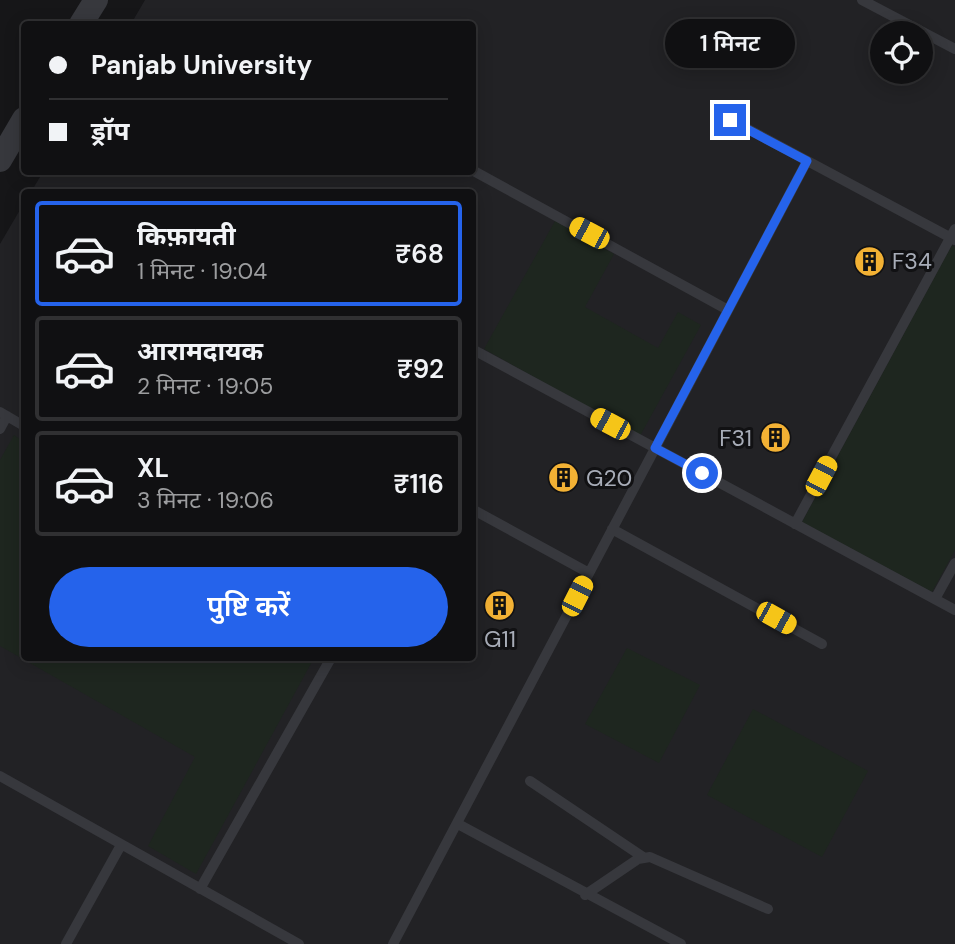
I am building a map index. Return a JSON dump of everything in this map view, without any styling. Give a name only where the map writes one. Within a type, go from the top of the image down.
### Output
[{"type":"street","points":[[83,21],[96,0]]},
{"type":"street","points":[[0,160],[21,124]]},
{"type":"lane","points":[[862,0],[955,49]]},
{"type":"lane","points":[[730,120],[953,235],[795,524]]},
{"type":"lane","points":[[393,944],[807,161]]},
{"type":"lane","points":[[476,172],[728,310]]},
{"type":"lane","points":[[476,351],[955,610]]},
{"type":"lane","points":[[0,429],[4,414],[21,424]]},
{"type":"lane","points":[[476,511],[589,573]]},
{"type":"lane","points":[[612,529],[822,644]]},
{"type":"lane","points":[[935,599],[955,563]]},
{"type":"lane","points":[[200,889],[329,661]]},
{"type":"lane","points":[[0,776],[299,944]]},
{"type":"lane","points":[[530,781],[643,857],[655,859],[768,909]]},
{"type":"lane","points":[[458,824],[585,895],[681,944]]},
{"type":"lane","points":[[66,944],[121,845]]},
{"type":"lane","points":[[585,895],[643,857]]},
{"type":"shaded area","points":[[145,0],[955,0],[955,944],[0,944],[0,244],[21,208],[21,661],[476,661],[476,189],[33,189],[41,175],[476,175],[476,21],[133,21]]},
{"type":"shaded area","points":[[555,221],[614,254],[585,307],[658,348],[678,312],[701,325],[640,436],[484,349]]},
{"type":"shaded area","points":[[952,245],[955,247],[955,550],[932,592],[802,522]]},
{"type":"shaded area","points":[[14,435],[21,440],[21,658],[0,646],[0,460]]},
{"type":"shaded area","points":[[627,648],[700,685],[659,763],[585,724]]},
{"type":"shaded area","points":[[26,661],[312,661],[196,874],[148,846],[195,757]]},
{"type":"shaded area","points":[[753,709],[868,771],[822,857],[707,795]]},
{"type":"place","name":"F34","points":[[869,261]]},
{"type":"place","name":"F31","points":[[775,438]]},
{"type":"place","name":"G20","points":[[563,478]]},
{"type":"place","name":"G11","points":[[500,605]]},
{"type":"route","points":[[702,473],[655,448],[807,161],[730,120]]}]
